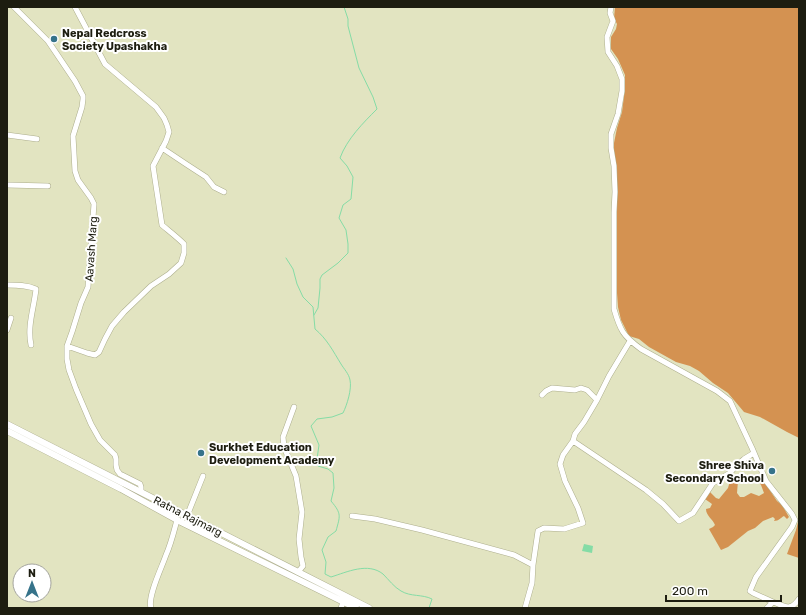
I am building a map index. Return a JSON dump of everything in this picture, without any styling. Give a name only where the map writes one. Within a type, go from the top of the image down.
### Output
[{"type":"main road","name":"Ratna Rajmarg","points":[[7,424],[369,608]]},
{"type":"main road","name":"Ratna Rajmarg","points":[[7,431],[342,605],[356,608]]},
{"type":"street","name":"Aavash Marg","points":[[14,7],[48,41],[75,81],[83,99],[80,115],[73,136],[75,171],[78,180],[94,204],[88,287],[81,303],[67,346],[67,359],[69,370],[91,424],[100,440],[116,458],[117,470],[120,474],[140,484],[141,492]]},
{"type":"street","points":[[67,346],[95,355],[99,352],[112,326],[124,312],[151,286],[169,274],[181,263],[184,253],[184,244],[162,225],[153,166],[169,132],[164,118],[150,101],[105,64],[75,7]]},
{"type":"street","points":[[610,7],[610,13],[613,21],[607,38],[608,52],[617,66],[622,79],[622,91],[618,114],[611,134],[611,148],[614,166],[614,309],[618,322],[622,332],[641,349],[717,391],[730,401],[766,481],[795,520],[790,532],[756,577],[750,590],[753,593],[773,602],[789,607],[793,606],[799,599]]},
{"type":"street","points":[[7,135],[38,139]]},
{"type":"street","points":[[162,148],[206,177],[214,187],[224,192]]},
{"type":"street","points":[[7,185],[48,186]]},
{"type":"street","points":[[7,285],[24,286],[36,289],[29,337],[31,345]]},
{"type":"street","points":[[7,330],[11,318]]},
{"type":"street","points":[[525,608],[532,582],[538,530],[544,528],[564,529],[583,523],[578,508],[565,481],[560,464],[562,455],[573,441],[575,434],[597,400],[630,340]]},
{"type":"street","points":[[542,394],[552,388],[575,390],[581,388],[587,390],[597,400]]},
{"type":"street","points":[[294,408],[283,437],[284,447],[296,476],[302,512],[299,539],[303,566],[298,572]]},
{"type":"street","points":[[573,441],[646,490],[663,504],[679,521],[693,513],[713,483],[730,473],[744,459],[754,453]]},
{"type":"street","points":[[187,516],[203,476]]},
{"type":"street","points":[[352,516],[422,530],[514,555],[533,565]]},
{"type":"street","points":[[151,608],[150,604],[154,588],[167,554],[177,520]]},
{"type":"street","points":[[767,608],[773,602]]},
{"type":"shaded area","points":[[615,7],[799,7],[799,438],[760,417],[744,412],[728,393],[699,371],[690,366],[676,362],[649,347],[639,339],[629,336],[621,320],[617,293],[617,177],[613,148],[622,112],[625,75],[618,59],[611,49],[611,37],[617,24],[614,18]]},
{"type":"shaded area","points":[[736,477],[738,481],[737,493],[740,497],[744,497],[751,493],[759,496],[764,493],[758,481],[758,478],[761,477],[789,517],[787,519],[784,516],[774,521],[775,519],[773,517],[763,521],[728,547],[721,550],[709,529],[715,525],[706,511],[706,509],[710,508],[712,504],[705,499],[710,492],[719,499],[728,488],[730,481]]},
{"type":"shaded area","points":[[799,518],[799,558],[787,554]]},
{"type":"shaded area","points":[[584,544],[593,546],[592,553],[582,551]]},
{"type":"waterway","points":[[314,315],[318,308],[320,279],[322,275],[348,253],[346,230],[339,218],[343,205],[351,199],[353,177],[347,166],[340,158],[351,138],[377,109],[359,68],[344,7]]},
{"type":"waterway","points":[[286,258],[293,269],[297,284],[303,297],[313,307],[315,329],[330,345],[348,374],[350,380],[349,397],[343,413],[332,417],[317,419],[311,426],[319,445],[317,459],[318,466],[328,469],[333,473],[334,488],[331,501],[337,509],[339,515],[336,531],[328,537],[322,550],[326,562],[325,574],[331,577],[357,569],[364,568],[377,570],[401,591],[432,599],[429,608]]},
{"type":"place","name":"Nepal Redcross Society Upashakha","points":[[54,39]]},
{"type":"place","name":"Surkhet Education Development Academy","points":[[201,453]]},
{"type":"place","name":"Shree Shiva Secondary School","points":[[772,471]]}]
